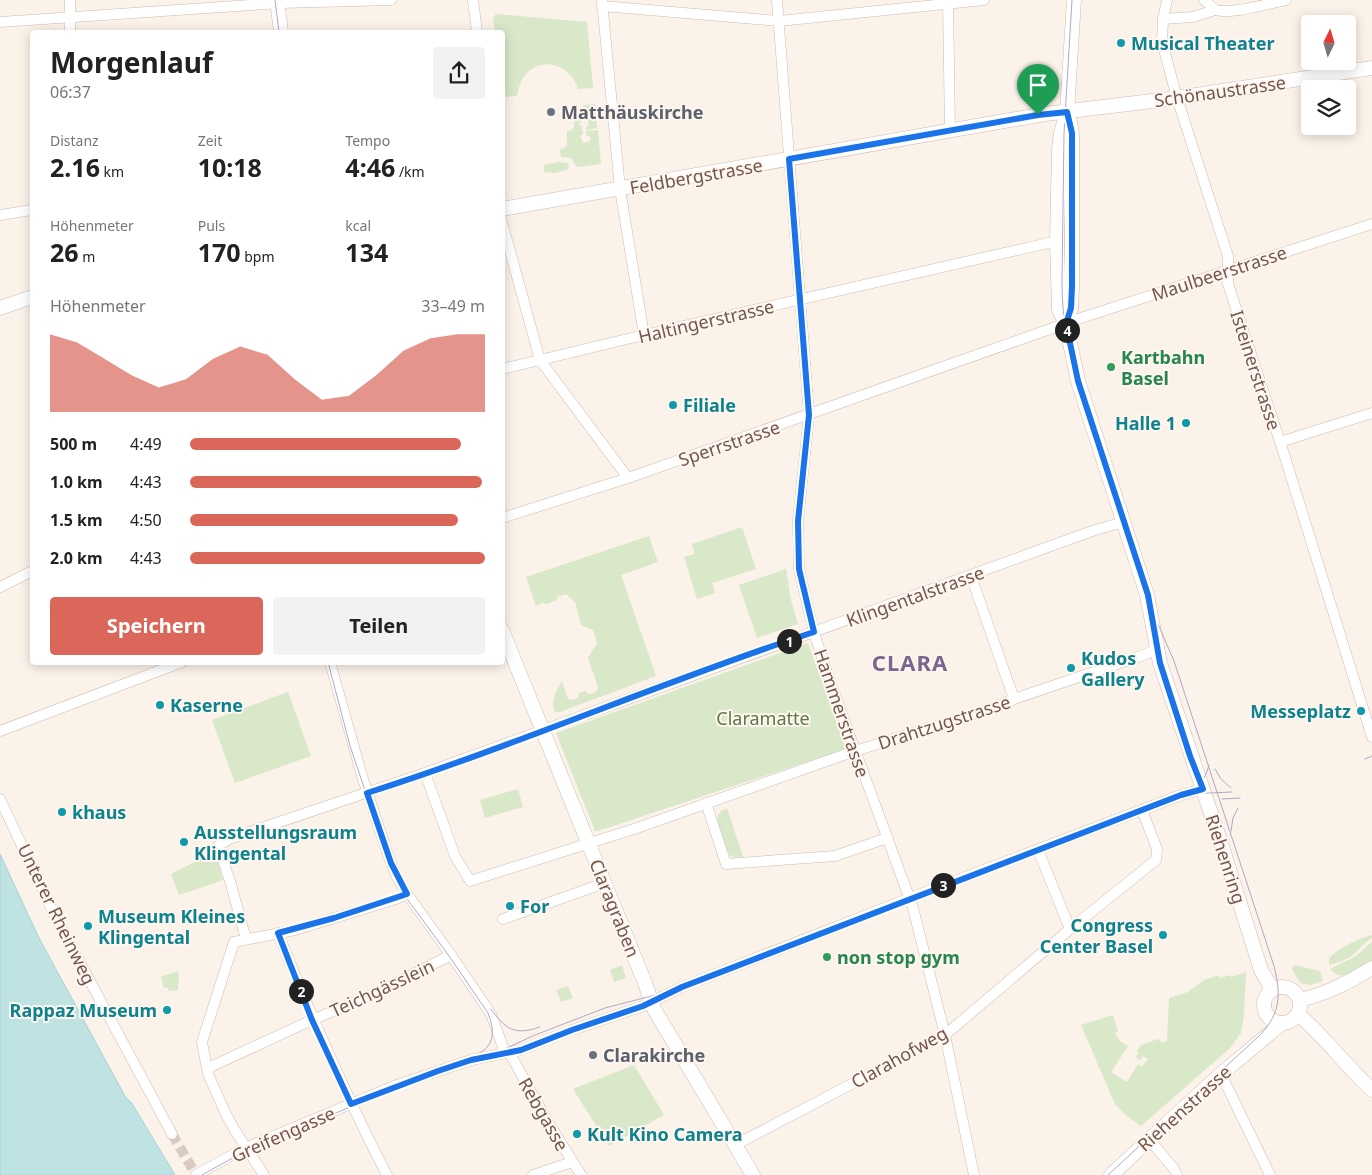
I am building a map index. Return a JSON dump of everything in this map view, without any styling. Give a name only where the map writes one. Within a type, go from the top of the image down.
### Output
[{"type":"main road","name":"Riehenring","points":[[1074,0],[1067,112],[1059,149],[1057,242],[1059,309],[1066,324],[1078,381],[1148,595],[1160,663],[1261,970],[1272,989]]},
{"type":"main road","points":[[277,2],[281,30]]},
{"type":"main road","name":"Schönaustrasse","points":[[1067,112],[1177,98],[1372,68]]},
{"type":"main road","name":"Riehenring","points":[[1066,324],[1071,308],[1072,287],[1072,133],[1067,112]]},
{"type":"main road","name":"Feldbergstrasse","points":[[505,208],[950,132],[1038,115],[1067,112]]},
{"type":"main road","points":[[0,308],[30,298]]},
{"type":"main road","name":"Claragraben","points":[[505,637],[654,1009],[735,1144],[748,1173]]},
{"type":"main road","points":[[1300,1000],[1341,986],[1372,968]]},
{"type":"main road","points":[[1259,1042],[1265,997],[1272,989],[1279,987],[1289,988],[1300,1000],[1298,1014],[1291,1021],[1281,1024],[1267,1016],[1264,1006]]},
{"type":"main road","points":[[1298,1014],[1317,1030],[1358,1077],[1372,1090]]},
{"type":"main road","name":"Riehenstrasse","points":[[1110,1175],[1221,1074],[1281,1024]]},
{"type":"street","points":[[70,0],[70,30]]},
{"type":"street","points":[[0,22],[277,2],[391,0]]},
{"type":"street","points":[[474,0],[477,30]]},
{"type":"street","name":"Hammerstrasse","points":[[777,0],[809,415],[798,521],[799,569],[814,632],[855,751],[910,898],[945,1035],[974,1175]]},
{"type":"street","points":[[644,334],[620,189],[602,3],[779,21],[948,2],[984,0]]},
{"type":"street","name":"Isteinerstrasse","points":[[1167,0],[1162,42],[1177,98],[1228,256],[1228,284],[1280,442],[1372,737]]},
{"type":"street","points":[[1204,0],[1216,10]]},
{"type":"street","points":[[1164,19],[1193,17],[1216,10],[1240,10],[1286,0]]},
{"type":"street","points":[[948,2],[950,132]]},
{"type":"street","points":[[0,214],[30,210]]},
{"type":"street","name":"Maulbeerstrasse","points":[[1066,324],[1084,316],[1372,224]]},
{"type":"street","points":[[505,233],[540,360],[628,478]]},
{"type":"street","name":"Haltingerstrasse","points":[[505,368],[644,334],[1057,242]]},
{"type":"street","name":"Sperrstrasse","points":[[505,517],[628,478],[1066,324]]},
{"type":"street","points":[[1280,442],[1372,413]]},
{"type":"street","name":"Klingentalstrasse","points":[[246,940],[230,881],[218,846],[229,839],[426,774],[1095,530],[1124,522]]},
{"type":"street","points":[[0,586],[30,572]]},
{"type":"street","points":[[971,576],[1014,699]]},
{"type":"street","name":"Drahtzugstrasse","points":[[426,774],[455,856],[470,881],[589,843],[855,751],[987,710],[1014,699],[1138,658],[1158,649]]},
{"type":"street","name":"Rebgasse","points":[[331,665],[367,793],[389,858],[407,894],[491,1014],[504,1050],[508,1052],[581,1175]]},
{"type":"street","points":[[0,731],[159,667]]},
{"type":"street","name":"Greifengasse","points":[[199,1174],[245,1148],[351,1104],[471,1060],[521,1050],[538,1044],[651,1002],[682,987],[910,898],[1181,795],[1203,789]]},
{"type":"street","name":"Unterer Rheinweg","points":[[0,799],[55,916],[172,1134]]},
{"type":"street","points":[[706,803],[726,864],[835,856],[887,838]]},
{"type":"street","name":"Clarahofweg","points":[[735,1144],[945,1035],[1070,929],[1156,860],[1156,849],[1142,810]]},
{"type":"street","points":[[1038,850],[1070,929]]},
{"type":"street","points":[[503,919],[605,883]]},
{"type":"street","points":[[264,1175],[245,1148],[225,1112],[208,1074],[202,1042],[234,942],[278,933],[334,918],[407,894]]},
{"type":"street","points":[[278,933],[312,1020],[387,1175]]},
{"type":"street","name":"Teichgässlein","points":[[208,1068],[378,992],[451,955]]},
{"type":"street","points":[[1221,1074],[1270,1175]]},
{"type":"street","points":[[1149,1139],[1177,1175]]},
{"type":"street","points":[[533,1175],[572,1162]]},
{"type":"green space","points":[[496,14],[587,22],[593,88],[578,89],[565,70],[558,66],[543,65],[529,71],[524,76],[517,96],[506,97],[505,30],[495,30],[493,18]]},
{"type":"green space","points":[[595,104],[597,128],[586,130],[586,127],[589,126],[586,120],[587,108],[584,108],[583,105]]},
{"type":"green space","points":[[578,108],[578,113],[581,112],[582,122],[579,123],[582,126],[583,135],[580,135],[583,143],[591,140],[590,136],[587,136],[586,131],[598,130],[601,164],[577,167],[571,158],[561,157],[560,150],[567,146],[567,131],[572,130],[574,127],[575,109]]},
{"type":"green space","points":[[558,162],[568,163],[568,169],[556,173],[544,172],[544,165]]},
{"type":"green space","points":[[742,527],[756,569],[712,583],[715,593],[697,599],[684,557],[695,554],[692,544]]},
{"type":"green space","points":[[649,536],[658,562],[621,575],[656,676],[560,712],[555,712],[553,700],[562,681],[568,699],[578,698],[579,693],[585,691],[589,694],[596,692],[598,687],[588,658],[597,643],[593,630],[581,625],[575,602],[566,594],[557,597],[557,600],[547,604],[543,603],[536,606],[526,577]]},
{"type":"green space","points":[[786,569],[791,600],[798,624],[757,638],[739,585]]},
{"type":"green space","name":"Claramatte","points":[[808,643],[846,749],[595,831],[556,733]]},
{"type":"green space","points":[[288,692],[311,756],[235,783],[212,720]]},
{"type":"green space","points":[[518,789],[523,807],[485,818],[480,800]]},
{"type":"green space","points":[[727,808],[743,857],[733,857],[729,854],[717,822],[719,813]]},
{"type":"green space","points":[[215,852],[223,880],[179,895],[171,874]]},
{"type":"green space","points":[[1372,935],[1372,938],[1350,957],[1329,965],[1329,958],[1338,950]]},
{"type":"green space","points":[[1372,942],[1372,961],[1345,975],[1334,973],[1331,970],[1356,956]]},
{"type":"green space","points":[[622,965],[626,978],[614,982],[610,970]]},
{"type":"green space","points":[[1294,965],[1320,971],[1323,981],[1310,985],[1301,983],[1292,968]]},
{"type":"green space","points":[[178,971],[178,990],[169,991],[167,987],[164,988],[161,977]]},
{"type":"green space","points":[[1246,972],[1244,1015],[1241,1033],[1230,1048],[1141,1126],[1127,1116],[1115,1104],[1081,1025],[1113,1015],[1118,1031],[1115,1033],[1120,1041],[1128,1046],[1111,1072],[1127,1082],[1138,1064],[1142,1067],[1148,1059],[1143,1056],[1140,1060],[1136,1057],[1141,1045],[1158,1039],[1163,1043],[1167,1041],[1169,998],[1188,992],[1204,980],[1219,975],[1220,978],[1230,975],[1231,977]]},
{"type":"green space","points":[[568,986],[573,998],[561,1002],[556,990]]},
{"type":"green space","points":[[634,1065],[664,1115],[609,1146],[573,1089]]},
{"type":"water","points":[[0,854],[39,938],[126,1098],[131,1102],[175,1175],[0,1175]]},
{"type":"tunnel","points":[[172,1134],[196,1175]]},
{"type":"tram line","points":[[275,0],[279,30]]},
{"type":"tram line","points":[[1072,0],[1064,133],[1062,284],[1064,321],[1070,357],[1076,381],[1145,594],[1174,661],[1274,966],[1278,986],[1276,1011],[1260,1035],[1108,1175]]},
{"type":"tram line","points":[[329,665],[350,746],[394,876],[405,896],[449,956],[488,1013],[491,1021],[492,1034],[489,1045],[472,1057]]},
{"type":"tram line","points":[[1365,759],[1372,756]]},
{"type":"tram line","points":[[202,1175],[247,1150],[403,1085],[487,1057],[535,1035],[605,1008],[682,988],[1178,798],[1202,782],[1209,765]]},
{"type":"tram line","points":[[1215,769],[1221,779],[1231,788]]},
{"type":"tram line","points":[[1187,794],[1232,792]]},
{"type":"tram line","points":[[1222,799],[1240,798]]},
{"type":"tram line","points":[[1231,831],[1233,818],[1238,808]]},
{"type":"tram line","points":[[491,1009],[501,1022],[511,1029],[524,1031],[540,1027]]},
{"type":"place","name":"Musical Theater","points":[[1121,43]]},
{"type":"place","name":"Matthäuskirche","points":[[551,112]]},
{"type":"place","name":"Kartbahn Basel","points":[[1111,367]]},
{"type":"place","name":"Filiale","points":[[673,405]]},
{"type":"place","name":"Halle 1","points":[[1186,423]]},
{"type":"place","name":"Kudos Gallery","points":[[1071,668]]},
{"type":"place","name":"Kaserne","points":[[160,705]]},
{"type":"place","name":"Messeplatz","points":[[1361,711]]},
{"type":"place","name":"khaus","points":[[62,812]]},
{"type":"place","name":"Ausstellungsraum Klingental","points":[[184,842]]},
{"type":"place","name":"For","points":[[510,906]]},
{"type":"place","name":"Museum Kleines Klingental","points":[[88,926]]},
{"type":"place","name":"Congress Center Basel","points":[[1163,935]]},
{"type":"place","name":"non stop gym","points":[[827,957]]},
{"type":"place","name":"Rappaz Museum","points":[[167,1010]]},
{"type":"place","name":"Clarakirche","points":[[593,1055]]},
{"type":"place","name":"Kult Kino Camera","points":[[577,1134]]},
{"type":"district","name":"CLARA","points":[[910,662]]},
{"type":"route","points":[[1067,112],[1072,129],[1072,287],[1071,308],[1066,324],[1072,358],[1148,595],[1160,663],[1190,756],[1203,789],[1181,795],[910,898],[667,993],[643,1006],[572,1030],[521,1050],[471,1060],[438,1071],[394,1086],[351,1104],[312,1020],[278,933],[334,918],[407,894],[391,863],[367,793],[426,774],[814,632],[799,569],[798,521],[809,415],[789,159],[1038,115],[1067,112]]}]
